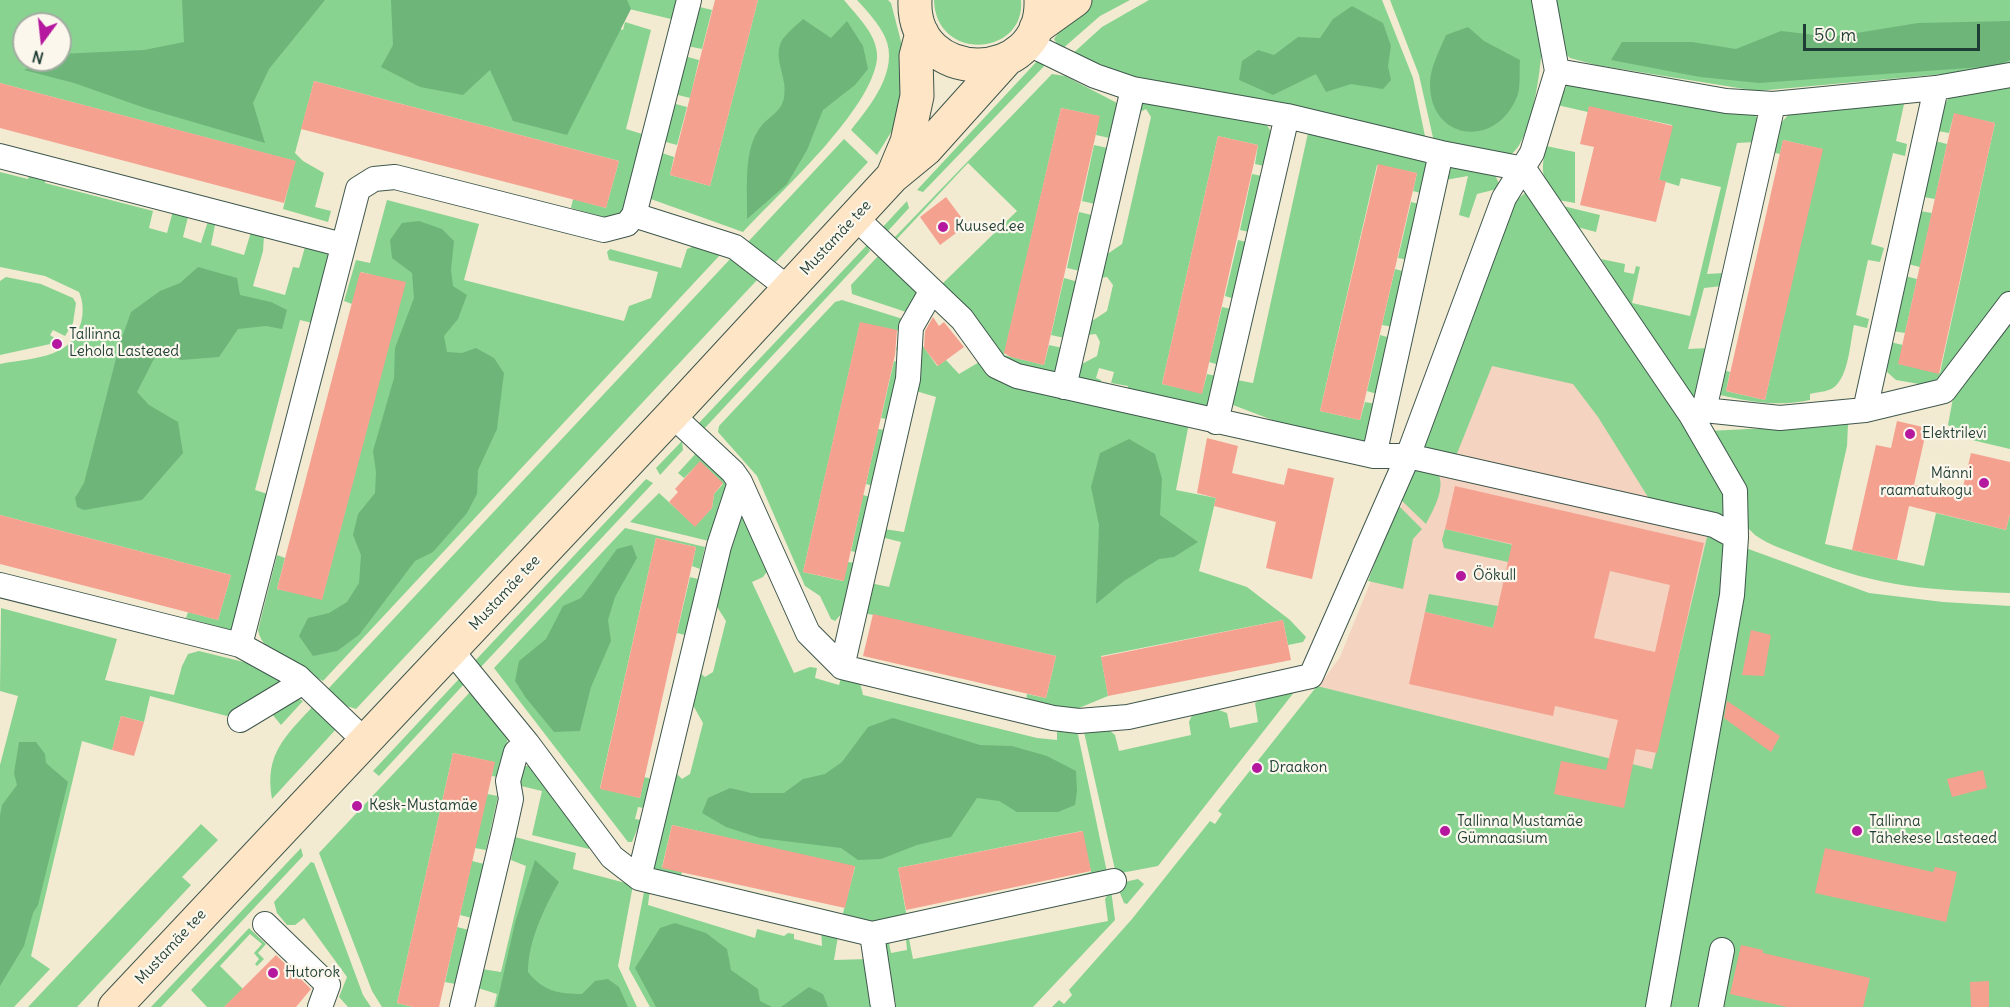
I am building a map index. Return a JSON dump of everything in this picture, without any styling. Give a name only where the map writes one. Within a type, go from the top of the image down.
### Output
[{"type":"main road","points":[[915,11],[933,48],[950,60],[968,66],[988,66],[1028,33],[1075,0]]},
{"type":"main road","name":"Mustamäe tee","points":[[892,177],[907,142],[917,96],[915,11]]},
{"type":"main road","name":"Mustamäe tee","points":[[120,1005],[364,740],[452,650],[892,177],[926,149],[1028,33]]},
{"type":"street","points":[[240,645],[358,189],[374,179],[395,177],[604,230],[627,224],[634,215],[689,0]]},
{"type":"street","points":[[672,415],[740,482],[808,633],[842,668],[1053,718],[1079,721],[1128,717],[1311,676],[1408,456],[1504,198],[1532,153],[1557,71],[1544,0]]},
{"type":"street","points":[[1028,33],[1095,76],[1133,90],[1287,116],[1441,153],[1524,169],[1697,412],[1735,491],[1736,537],[1732,595],[1658,1007]]},
{"type":"street","points":[[1557,71],[1726,101],[1773,104],[1936,88],[2010,75]]},
{"type":"street","points":[[1865,410],[1936,88]]},
{"type":"street","points":[[1064,387],[1133,90]]},
{"type":"street","points":[[1697,412],[1773,104]]},
{"type":"street","points":[[1216,422],[1287,116]]},
{"type":"street","points":[[1374,456],[1441,153]]},
{"type":"street","points":[[0,156],[343,245]]},
{"type":"street","points":[[634,215],[735,247],[788,288]]},
{"type":"street","points":[[856,218],[962,319],[996,366],[1017,376],[1374,456],[1408,456],[1714,525],[1736,537]]},
{"type":"street","points":[[842,668],[908,379],[911,327],[931,291]]},
{"type":"street","points":[[1697,412],[1779,418],[1865,410],[1944,391],[2010,304]]},
{"type":"street","points":[[639,878],[719,546],[740,482]]},
{"type":"street","points":[[0,585],[240,645],[303,682],[364,740]]},
{"type":"street","points":[[452,650],[612,857],[639,878],[872,934],[1114,881]]},
{"type":"street","points":[[240,720],[303,682]]},
{"type":"street","points":[[462,1007],[507,820],[511,799],[508,781],[516,752],[526,743]]},
{"type":"street","points":[[265,924],[328,985],[320,1007]]},
{"type":"street","points":[[872,934],[883,1007]]},
{"type":"street","points":[[1711,1007],[1722,950]]},
{"type":"shaded area","name":"Tallinna Mustamäe Gümnaasium","points":[[1465,350],[1661,395],[1720,494],[1723,553],[1644,1007],[1089,1007],[1340,657]]},
{"type":"green space","points":[[0,0],[681,0],[671,19],[600,2],[611,26],[623,30],[625,22],[651,30],[626,129],[642,134],[644,139],[627,213],[610,219],[571,208],[573,199],[606,208],[619,161],[314,81],[295,153],[303,161],[324,173],[315,207],[331,211],[328,222],[283,209],[295,161],[0,83]]},
{"type":"green space","points":[[182,0],[325,0],[269,69],[253,103],[265,143],[32,72],[72,72],[72,53],[144,50],[184,42]]},
{"type":"green space","points":[[391,0],[627,0],[631,9],[567,135],[513,121],[490,70],[463,95],[420,87],[381,67],[393,45]]},
{"type":"green space","points":[[758,0],[844,0],[871,34],[875,42],[877,59],[871,80],[859,102],[841,126],[800,174],[743,232],[648,198],[659,152],[674,157],[670,175],[710,186]]},
{"type":"green space","points":[[857,0],[888,0],[891,3],[905,57],[903,113],[877,155],[851,130],[881,87],[889,62],[889,49],[880,27]]},
{"type":"green space","points":[[934,0],[1021,0],[1019,19],[1010,32],[996,41],[980,45],[964,42],[949,34],[939,20]]},
{"type":"green space","points":[[1089,0],[1130,0],[1100,16],[1061,50],[1054,39],[1066,22]]},
{"type":"green space","points":[[1149,0],[1382,0],[1413,78],[1426,141],[1122,80],[1070,56],[1102,27]]},
{"type":"green space","points":[[1390,0],[1534,0],[1542,36],[1541,63],[1530,118],[1518,147],[1510,155],[1434,142],[1419,75]]},
{"type":"green space","points":[[1553,0],[2010,0],[2010,68],[1757,91],[1596,65],[1570,58],[1565,53]]},
{"type":"green space","points":[[696,6],[712,10],[702,49],[687,46]]},
{"type":"green space","points":[[1352,6],[1383,23],[1391,46],[1388,66],[1391,80],[1383,89],[1351,84],[1326,92],[1316,74],[1273,95],[1239,80],[1242,61],[1258,50],[1274,55],[1298,37],[1320,38],[1333,19]]},
{"type":"green space","points":[[803,19],[831,38],[847,21],[863,46],[868,69],[855,85],[823,110],[807,150],[787,184],[747,219],[747,170],[751,146],[762,125],[783,102],[785,90],[779,62],[779,49],[785,36]]},
{"type":"green space","points":[[2010,21],[2010,60],[1996,66],[1759,83],[1700,77],[1611,60],[1622,42],[1692,42],[1736,49],[1781,31],[1832,37],[1918,23]]},
{"type":"green space","points":[[1468,27],[1484,41],[1520,60],[1517,97],[1507,114],[1494,125],[1480,131],[1465,131],[1451,126],[1440,117],[1433,102],[1430,83],[1433,65],[1446,35]]},
{"type":"green space","points":[[684,56],[699,60],[690,98],[674,94]]},
{"type":"green space","points":[[1040,58],[1050,60],[923,192],[917,190]]},
{"type":"green space","points":[[1052,74],[1065,76],[1119,104],[1114,139],[1096,135],[1099,116],[1061,108],[1004,355],[1044,365],[1049,345],[1067,349],[1057,370],[1051,374],[1009,366],[941,285],[1017,211],[968,163],[895,241],[893,239]]},
{"type":"green space","points":[[1568,83],[1753,113],[1759,120],[1755,142],[1737,143],[1707,274],[1724,273],[1722,286],[1704,288],[1688,349],[1709,348],[1697,398],[1689,397],[1601,259],[1625,264],[1624,272],[1634,274],[1636,266],[1640,267],[1632,303],[1690,316],[1721,187],[1681,178],[1679,186],[1659,180],[1672,125],[1589,107],[1588,112],[1557,105]]},
{"type":"green space","points":[[2010,83],[2010,293],[1944,378],[1925,385],[1896,380],[1887,372],[1890,342],[1903,345],[1899,364],[1940,373],[1995,123],[1954,114],[1949,133],[1938,131],[1944,105],[1949,98]]},
{"type":"green space","points":[[1906,95],[1896,141],[1907,144],[1905,156],[1893,153],[1871,244],[1884,248],[1880,262],[1868,260],[1856,315],[1869,319],[1867,328],[1854,325],[1846,368],[1838,383],[1831,389],[1810,394],[1810,400],[1799,402],[1765,403],[1720,395],[1723,370],[1730,372],[1726,391],[1765,400],[1822,149],[1783,140],[1780,154],[1771,152],[1781,123],[1789,114]]},
{"type":"green space","points":[[1137,101],[1264,121],[1272,133],[1268,167],[1255,164],[1258,145],[1218,136],[1162,384],[1202,393],[1207,374],[1221,377],[1213,401],[1205,408],[1127,394],[1128,386],[1111,383],[1114,372],[1099,368],[1096,378],[1101,380],[1100,387],[1078,377],[1080,365],[1097,356],[1100,342],[1096,334],[1087,335],[1089,323],[1107,311],[1113,285],[1107,277],[1099,278],[1103,257],[1122,244],[1151,117],[1146,109],[1138,113]]},
{"type":"green space","points":[[672,103],[687,107],[677,145],[662,141]]},
{"type":"green space","points":[[1308,133],[1425,157],[1429,163],[1424,194],[1413,191],[1417,173],[1377,165],[1320,411],[1360,420],[1365,402],[1376,404],[1368,437],[1363,442],[1317,437],[1233,405],[1237,380],[1253,383]]},
{"type":"green space","points":[[844,139],[868,162],[773,265],[746,244]]},
{"type":"green space","points":[[1935,141],[1947,144],[1935,199],[1923,197]]},
{"type":"green space","points":[[1094,145],[1112,149],[1099,205],[1082,201]]},
{"type":"green space","points":[[1546,146],[1575,152],[1575,203],[1558,200],[1546,180],[1543,164]]},
{"type":"green space","points":[[1452,167],[1495,175],[1501,188],[1477,194],[1469,218],[1459,215],[1468,176],[1445,180]]},
{"type":"green space","points":[[31,169],[47,174],[45,183],[153,211],[149,228],[167,233],[173,211],[189,213],[183,237],[201,243],[209,218],[216,220],[211,245],[244,255],[251,232],[264,236],[263,251],[253,286],[285,295],[293,267],[299,268],[305,247],[322,248],[329,256],[316,324],[300,320],[255,490],[271,495],[236,626],[231,630],[186,618],[188,612],[218,620],[231,575],[0,515],[0,364],[39,357],[60,350],[73,340],[77,333],[83,308],[79,292],[45,276],[0,267],[0,172],[28,179]]},
{"type":"green space","points":[[1252,174],[1267,177],[1254,233],[1240,230]]},
{"type":"green space","points":[[1525,193],[1530,193],[1729,492],[1728,512],[1718,517],[1655,502],[1648,497],[1598,417],[1573,384],[1492,366],[1456,456],[1419,450],[1514,202]]},
{"type":"green space","points":[[387,200],[479,224],[464,280],[624,321],[629,306],[651,298],[658,272],[609,260],[607,252],[610,249],[681,268],[687,249],[695,246],[720,255],[323,681],[275,654],[261,639],[258,630],[277,555],[285,558],[277,589],[322,599],[405,283],[361,272],[352,304],[344,301],[356,260],[370,263]]},
{"type":"green space","points":[[907,201],[909,208],[888,231],[881,229]]},
{"type":"green space","points":[[1411,202],[1420,204],[1408,260],[1398,258]]},
{"type":"green space","points":[[1563,206],[1600,215],[1596,232],[1577,227]]},
{"type":"green space","points":[[1920,211],[1932,213],[1920,267],[1908,264]]},
{"type":"green space","points":[[1079,212],[1096,216],[1084,272],[1067,268]]},
{"type":"green space","points":[[419,221],[442,229],[454,241],[451,270],[453,286],[467,295],[458,319],[444,336],[447,352],[462,353],[476,348],[494,358],[504,373],[497,429],[478,470],[477,494],[467,513],[433,552],[415,561],[359,635],[337,651],[313,656],[299,636],[308,618],[329,613],[347,602],[359,583],[361,555],[353,535],[358,514],[375,493],[376,472],[373,451],[394,378],[395,348],[414,298],[412,273],[392,258],[390,240],[402,223]]},
{"type":"green space","points":[[1238,240],[1251,243],[1238,300],[1225,296]]},
{"type":"green space","points":[[867,245],[870,251],[703,430],[697,425]]},
{"type":"green space","points":[[879,255],[918,292],[909,313],[852,294],[851,285]]},
{"type":"green space","points":[[732,257],[757,280],[356,709],[347,706],[328,689]]},
{"type":"green space","points":[[198,267],[237,278],[240,295],[271,302],[287,310],[282,329],[266,326],[238,329],[219,357],[181,360],[158,351],[137,392],[149,405],[178,422],[183,453],[142,500],[84,510],[77,507],[75,498],[84,483],[120,343],[131,312],[160,291],[180,283]]},
{"type":"green space","points":[[1395,269],[1406,272],[1393,327],[1382,325]]},
{"type":"green space","points":[[1905,276],[1917,279],[1905,333],[1892,331]]},
{"type":"green space","points":[[6,277],[41,284],[73,298],[76,303],[73,323],[65,336],[53,330],[50,335],[59,341],[55,343],[0,355],[0,281]]},
{"type":"green space","points":[[1064,278],[1082,283],[1069,339],[1051,335]]},
{"type":"green space","points":[[842,300],[906,320],[904,352],[896,350],[900,331],[860,323],[803,572],[843,581],[848,562],[855,563],[844,611],[835,621],[831,619],[820,596],[805,586],[757,476],[718,432],[719,426],[835,302]]},
{"type":"green space","points":[[1222,307],[1236,310],[1223,366],[1209,362]]},
{"type":"green space","points":[[2010,314],[2010,449],[1972,440],[1948,425],[1955,387]]},
{"type":"green space","points":[[1380,335],[1391,338],[1377,394],[1367,391]]},
{"type":"green space","points":[[918,339],[937,366],[946,360],[959,374],[981,361],[1189,423],[1176,490],[1216,498],[1199,571],[1247,587],[1290,620],[1306,637],[1303,642],[1288,645],[1283,620],[1101,656],[1108,696],[1074,710],[1026,702],[1027,694],[1046,698],[1056,656],[864,613],[870,583],[889,587],[901,542],[881,537],[884,529],[904,532],[936,397],[916,391]]},
{"type":"green space","points":[[894,361],[904,364],[892,420],[881,418]]},
{"type":"green space","points":[[1848,424],[1847,446],[1825,544],[1924,566],[1936,513],[2006,530],[2010,514],[2010,593],[1931,589],[1858,576],[1773,545],[1755,535],[1748,528],[1744,490],[1708,431]]},
{"type":"green space","points":[[878,429],[890,431],[877,487],[866,484]]},
{"type":"green space","points":[[1129,439],[1155,454],[1162,479],[1160,515],[1198,542],[1174,557],[1159,559],[1124,581],[1096,604],[1099,525],[1091,487],[1100,453]]},
{"type":"green space","points":[[682,441],[683,450],[660,475],[656,468]]},
{"type":"green space","points":[[698,451],[728,480],[709,541],[630,522],[659,493],[695,526],[712,508],[714,494],[723,484],[700,462],[684,478],[678,473]]},
{"type":"green space","points":[[1415,468],[1438,473],[1440,479],[1438,499],[1426,524],[1399,498]]},
{"type":"green space","points":[[646,479],[653,483],[480,668],[473,663]]},
{"type":"green space","points":[[863,495],[875,498],[863,554],[851,551]]},
{"type":"green space","points":[[1397,504],[1422,529],[1413,539],[1403,589],[1368,581]]},
{"type":"green space","points":[[744,514],[769,569],[763,577],[752,582],[794,673],[810,667],[817,668],[815,678],[839,685],[842,674],[859,679],[863,695],[1037,738],[1057,740],[1057,728],[1077,730],[1108,877],[1072,885],[1070,877],[1091,872],[1082,831],[898,868],[907,918],[879,922],[842,917],[855,867],[672,825],[662,867],[682,872],[679,882],[652,870],[671,776],[677,774],[682,779],[690,774],[703,723],[689,698],[699,672],[705,677],[713,672],[726,621],[714,602],[739,516]]},
{"type":"green space","points":[[625,528],[705,547],[700,569],[692,566],[696,547],[656,538],[600,788],[640,798],[644,777],[652,779],[644,808],[638,807],[635,819],[641,820],[632,842],[628,842],[494,668]]},
{"type":"green space","points":[[1445,529],[1526,548],[1522,565],[1444,548],[1442,540]]},
{"type":"green space","points":[[1707,537],[1729,540],[1725,588],[1650,1007],[1052,1007],[1059,1000],[1064,1004],[1072,995],[1069,990],[1132,919],[1210,821],[1215,824],[1222,814],[1218,811],[1317,686],[1652,769]]},
{"type":"green space","points":[[632,545],[637,558],[615,597],[608,620],[611,641],[591,687],[580,731],[554,732],[515,681],[519,661],[546,639],[563,606],[581,598],[617,549]]},
{"type":"green space","name":"Tallinna Tähekese Lasteaed","points":[[1743,547],[1869,593],[1943,602],[2010,606],[2010,1007],[1666,1007]]},
{"type":"green space","points":[[690,577],[698,579],[685,635],[677,633]]},
{"type":"green space","points":[[1429,594],[1498,606],[1493,628],[1425,612]]},
{"type":"green space","points":[[1,608],[117,639],[105,680],[174,695],[182,666],[188,654],[199,651],[268,668],[288,678],[278,689],[227,716],[150,696],[144,722],[121,716],[112,750],[82,741],[31,956],[50,969],[14,1007],[0,1007],[0,765],[18,696],[0,691]]},
{"type":"green space","points":[[462,679],[466,682],[379,776],[373,771],[458,680]]},
{"type":"green space","points":[[472,690],[508,735],[503,778],[492,776],[494,762],[453,753],[397,1003],[413,1007],[382,1007],[372,991],[319,853]]},
{"type":"green space","points":[[1295,691],[1158,866],[1116,874],[1084,732],[1109,730],[1115,735],[1119,751],[1191,735],[1189,722],[1193,713],[1216,709],[1227,713],[1230,728],[1258,722],[1255,703],[1268,694]]},
{"type":"green space","points":[[299,699],[303,701],[281,725],[272,714]]},
{"type":"green space","points":[[314,705],[338,727],[272,799],[270,783],[274,757],[286,736]]},
{"type":"green space","points":[[893,718],[980,745],[1012,746],[1047,756],[1076,771],[1075,805],[1058,812],[1017,812],[999,801],[977,798],[951,837],[917,845],[881,859],[858,860],[841,848],[760,838],[726,827],[702,813],[708,798],[730,788],[751,793],[784,793],[803,779],[825,774],[842,762],[868,727]]},
{"type":"green space","points":[[19,742],[36,742],[45,754],[46,763],[68,782],[38,905],[33,913],[24,946],[0,986],[0,816],[2,805],[17,785],[14,773]]},
{"type":"green space","points":[[523,766],[531,766],[589,842],[589,849],[532,835],[542,791],[517,785]]},
{"type":"green space","points":[[487,794],[498,796],[486,850],[475,848]]},
{"type":"green space","points":[[201,824],[218,840],[182,877],[191,885],[77,1007],[28,1007]]},
{"type":"green space","points":[[515,837],[576,853],[573,869],[633,885],[618,966],[637,1007],[494,1007],[497,994],[478,988],[482,969],[501,972],[526,866],[511,860]]},
{"type":"green space","points":[[301,848],[303,856],[161,1007],[151,1007]]},
{"type":"green space","points":[[535,860],[559,882],[538,926],[531,949],[528,972],[545,987],[566,993],[582,994],[595,981],[608,979],[619,987],[628,1007],[496,1007],[515,923]]},
{"type":"green space","points":[[472,861],[484,864],[472,918],[460,915]]},
{"type":"green space","points":[[311,862],[314,863],[363,995],[371,1007],[348,1007],[339,997],[347,977],[304,918],[295,925],[287,925],[277,913],[274,902]]},
{"type":"green space","points":[[1138,879],[1144,884],[1127,904],[1124,903],[1118,888],[1120,883]]},
{"type":"green space","points":[[645,887],[650,889],[648,905],[755,938],[757,929],[784,936],[788,933],[794,934],[794,939],[822,946],[821,929],[838,936],[834,960],[869,959],[876,1007],[650,1007],[629,969]]},
{"type":"green space","points":[[1111,890],[1115,920],[1033,1007],[896,1007],[895,999],[886,989],[884,939],[889,943],[891,953],[907,950],[906,939],[909,939],[913,959],[1108,921],[1105,899]]},
{"type":"green space","points":[[675,923],[706,933],[727,949],[731,970],[758,989],[760,1001],[772,1007],[656,1007],[635,968],[660,928]]},
{"type":"green space","points":[[457,927],[469,930],[455,984],[445,982]]},
{"type":"green space","points":[[249,928],[266,944],[258,953],[264,959],[257,966],[255,964],[259,959],[254,953],[262,944],[250,934],[220,966],[243,989],[224,1007],[207,1007],[191,990]]},
{"type":"green space","points":[[809,987],[823,994],[828,1007],[781,1007]]},
{"type":"building","points":[[715,0],[758,0],[710,186],[670,175]]},
{"type":"building","points":[[314,81],[619,161],[606,208],[301,129]]},
{"type":"building","points":[[0,83],[296,161],[284,203],[0,128]]},
{"type":"building","points":[[1589,106],[1673,126],[1659,180],[1666,181],[1656,222],[1580,205],[1594,147],[1580,144]]},
{"type":"building","points":[[1061,108],[1100,116],[1044,365],[1011,357],[1004,353]]},
{"type":"building","points":[[1954,113],[1995,123],[1939,374],[1898,364]]},
{"type":"building","points":[[1218,136],[1258,145],[1202,394],[1162,384]]},
{"type":"building","points":[[1783,140],[1823,149],[1765,400],[1726,391]]},
{"type":"building","points":[[1378,164],[1417,173],[1360,420],[1320,411]]},
{"type":"building","points":[[946,197],[967,225],[940,245],[920,217]]},
{"type":"building","points":[[360,272],[406,282],[322,600],[277,589]]},
{"type":"building","points":[[933,317],[939,326],[944,322],[964,347],[938,366],[924,348],[925,331]]},
{"type":"building","points":[[860,322],[897,330],[895,355],[844,581],[803,572]]},
{"type":"building","points":[[1897,421],[1927,428],[1914,485],[1961,496],[1971,453],[2010,462],[2010,514],[2006,530],[1909,506],[1897,560],[1852,550],[1876,445],[1891,448]]},
{"type":"building","points":[[1207,438],[1238,446],[1232,473],[1284,485],[1288,468],[1334,478],[1312,579],[1266,568],[1276,522],[1214,506],[1216,498],[1197,493]]},
{"type":"building","points":[[700,461],[723,483],[714,494],[712,508],[695,527],[669,502],[678,492],[675,489]]},
{"type":"building","points":[[1455,486],[1704,543],[1657,753],[1636,749],[1624,808],[1554,794],[1561,761],[1606,770],[1618,720],[1555,706],[1553,716],[1409,684],[1425,612],[1493,628],[1512,544],[1445,529]],"holes":[[[1610,571],[1670,585],[1655,652],[1594,638]]]},
{"type":"building","points":[[0,515],[231,575],[218,620],[0,564]]},
{"type":"building","points":[[656,538],[696,547],[640,798],[600,789]]},
{"type":"building","points":[[873,614],[1056,656],[1046,698],[863,656]]},
{"type":"building","points":[[1283,620],[1291,660],[1108,696],[1101,657]]},
{"type":"building","points":[[1751,630],[1771,635],[1764,676],[1742,675]]},
{"type":"building","points":[[1727,701],[1780,736],[1771,752],[1724,718]]},
{"type":"building","points":[[121,716],[144,722],[134,756],[112,750]]},
{"type":"building","points":[[453,753],[495,762],[439,1007],[413,1007],[397,1003]]},
{"type":"building","points":[[1983,770],[1987,788],[1952,797],[1947,779]]},
{"type":"building","points":[[672,825],[855,866],[845,908],[662,868]]},
{"type":"building","points":[[1083,831],[1091,871],[906,910],[898,868]]},
{"type":"building","points":[[1825,848],[1933,872],[1935,867],[1957,872],[1946,922],[1815,893]]},
{"type":"building","points":[[1741,945],[1763,950],[1763,953],[1870,978],[1863,1007],[1787,1007],[1730,994]]},
{"type":"building","points":[[276,955],[311,989],[296,1007],[224,1007]]},
{"type":"building","points":[[1989,981],[1989,1007],[1971,1007],[1970,982]]},
{"type":"place","name":"Kuused.ee","points":[[943,227]]},
{"type":"place","name":"Tallinna Lehola Lasteaed","points":[[57,344]]},
{"type":"place","name":"Elektrilevi","points":[[1910,434]]},
{"type":"place","name":"Männi raamatukogu","points":[[1984,483]]},
{"type":"place","name":"Öökull","points":[[1461,576]]},
{"type":"place","name":"Draakon","points":[[1257,768]]},
{"type":"place","name":"Kesk-Mustamäe","points":[[357,806]]},
{"type":"place","name":"Tallinna Mustamäe Gümnaasium","points":[[1445,831]]},
{"type":"place","name":"Tallinna Tähekese Lasteaed","points":[[1857,831]]},
{"type":"place","name":"Hutorok","points":[[273,973]]}]
